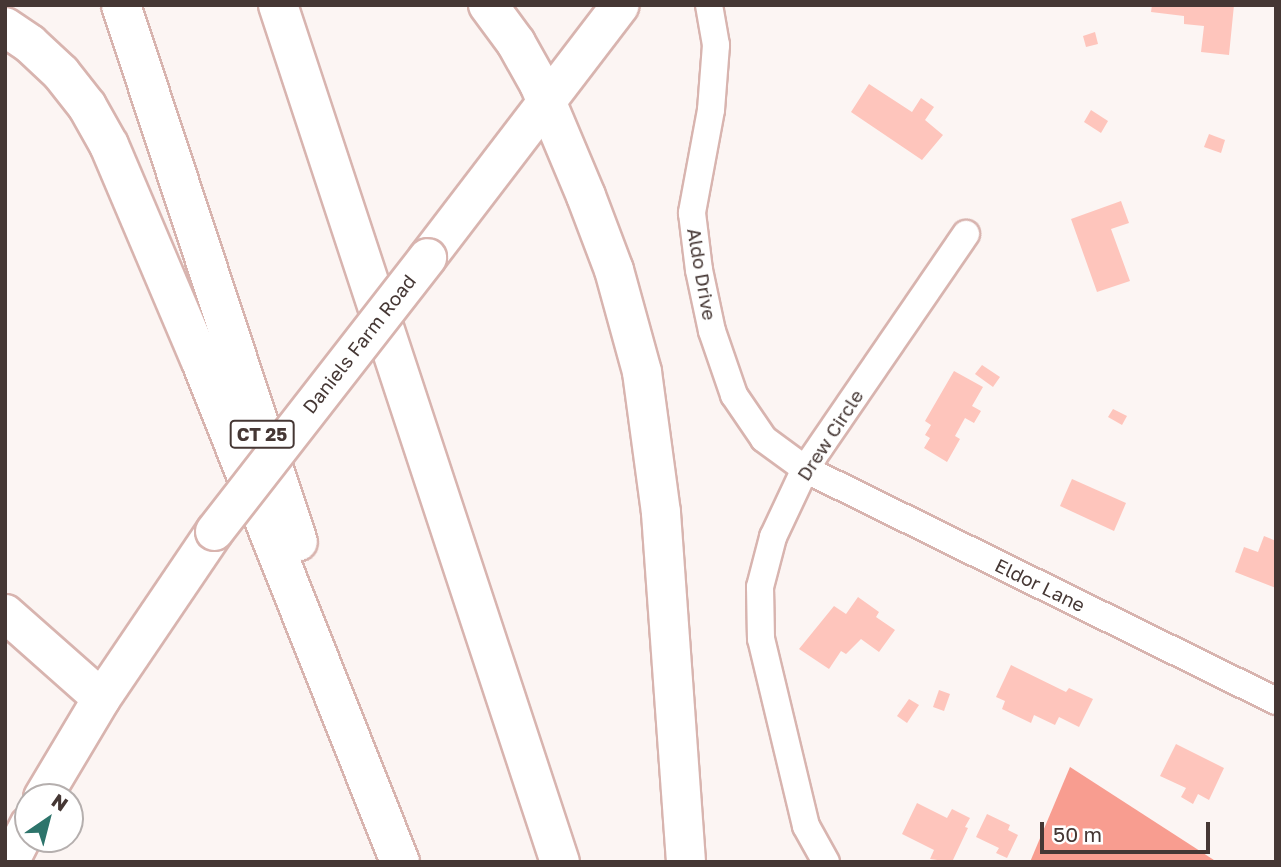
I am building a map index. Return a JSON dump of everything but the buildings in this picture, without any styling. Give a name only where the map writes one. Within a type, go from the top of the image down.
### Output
[{"type":"highway","name":"CT 25","points":[[121,5],[402,862]]},
{"type":"highway","points":[[278,5],[561,862]]},
{"type":"highway","points":[[488,5],[524,55],[546,101],[614,270],[642,372],[663,526],[686,862]]},
{"type":"highway","points":[[5,27],[47,57],[68,81],[87,107],[114,156],[200,359],[402,862]]},
{"type":"main road","name":"Daniels Farm Road","points":[[50,783],[102,698],[214,531],[620,5]]},
{"type":"main road","points":[[5,612],[102,698]]},
{"type":"street","name":"Aldo Drive","points":[[709,5],[716,45],[711,110],[692,213],[699,270],[712,331],[734,395],[764,439],[805,469]]},
{"type":"street","name":"Drew Circle","points":[[826,862],[806,826],[761,639],[760,587],[773,537],[805,469],[966,234]]},
{"type":"street","name":"Eldor Lane","points":[[805,469],[1276,701]]},
{"type":"shaded area","points":[[1070,767],[1217,862],[1030,862]]}]
